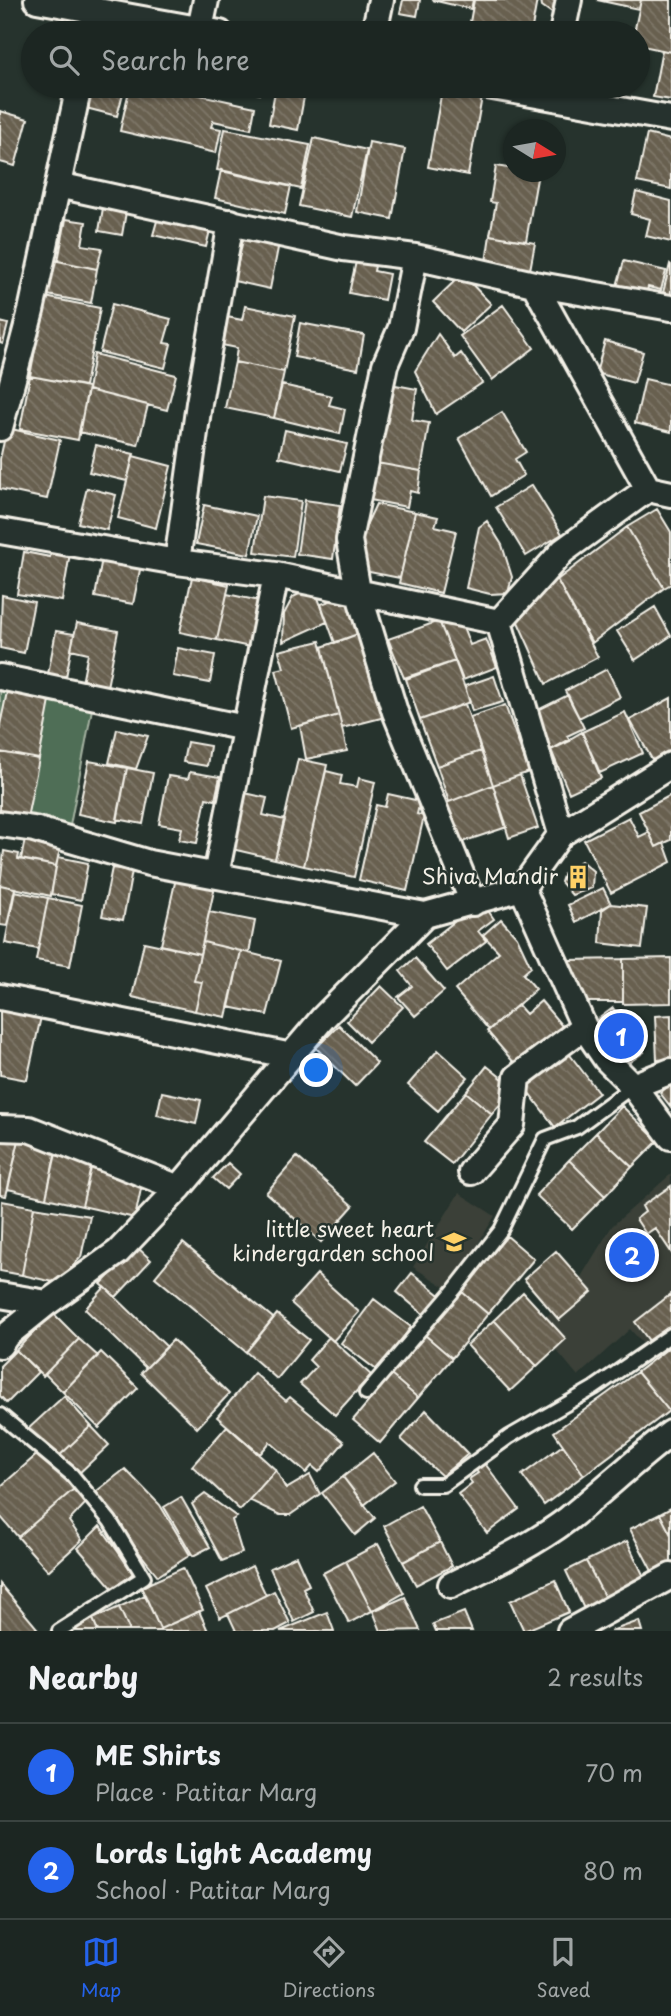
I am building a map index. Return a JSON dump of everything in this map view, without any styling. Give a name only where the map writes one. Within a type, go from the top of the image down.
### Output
[{"type":"street","points":[[206,0],[209,21]]},
{"type":"street","points":[[377,21],[381,0]]},
{"type":"street","points":[[565,21],[569,0]]},
{"type":"street","points":[[44,1],[91,21]]},
{"type":"street","points":[[0,428],[76,98]]},
{"type":"street","points":[[577,98],[671,119]]},
{"type":"street","points":[[58,185],[344,248],[415,257],[534,284],[671,308]]},
{"type":"street","points":[[177,562],[199,403],[231,222]]},
{"type":"street","points":[[415,257],[401,328],[385,365],[349,540],[358,591],[395,712],[473,903]]},
{"type":"street","points":[[499,622],[563,551],[660,491],[534,284]]},
{"type":"street","points":[[0,531],[177,562],[276,575],[499,622]]},
{"type":"street","points":[[216,875],[276,575]]},
{"type":"street","points":[[499,622],[561,834]]},
{"type":"street","points":[[0,677],[245,728]]},
{"type":"street","points":[[0,824],[34,830],[149,863],[425,915],[523,888],[561,834],[671,765]]},
{"type":"street","points":[[523,888],[584,1027],[606,1059],[633,1086],[671,1137]]},
{"type":"street","points":[[0,1345],[6,1336],[47,1303],[118,1252],[179,1188],[323,1018],[425,915]]},
{"type":"street","points":[[0,996],[292,1056]]},
{"type":"street","points":[[471,1172],[512,1125],[517,1077],[584,1027]]},
{"type":"street","points":[[633,1086],[671,1071]]},
{"type":"street","points":[[0,1128],[29,1129],[179,1188]]},
{"type":"street","points":[[0,1295],[47,1303]]},
{"type":"street","points":[[451,1585],[510,1556],[568,1519],[630,1464],[671,1433]]},
{"type":"street","points":[[570,1631],[671,1576]]},
{"type":"lane","points":[[366,1393],[455,1289],[501,1230],[545,1139],[578,1127],[633,1086]]},
{"type":"lane","points":[[420,1485],[443,1486],[509,1437],[594,1388],[671,1335]]},
{"type":"lane","points":[[0,1415],[72,1475],[110,1521],[144,1577],[59,1631]]},
{"type":"shaded area","points":[[671,1174],[671,1348],[658,1361],[630,1329],[578,1376],[537,1327],[576,1285],[612,1226]]},
{"type":"shaded area","name":"little sweet heart kindergarden school","points":[[459,1193],[495,1216],[450,1290],[413,1267]]},
{"type":"green space","points":[[0,675],[95,693],[70,826],[42,829],[0,823]]},
{"type":"building","points":[[403,0],[420,0],[417,16],[400,13]]},
{"type":"building","points":[[432,0],[473,0],[471,9]]},
{"type":"building","points":[[474,0],[537,0],[533,21],[470,21]]},
{"type":"building","points":[[541,0],[559,0],[556,16],[542,6]]},
{"type":"building","points":[[597,0],[641,0],[639,9]]},
{"type":"building","points":[[641,0],[671,0],[671,52],[650,48],[650,21],[637,21]]},
{"type":"building","points":[[662,50],[671,52],[671,100],[653,97]]},
{"type":"building","points":[[85,98],[122,98],[117,116],[82,107]]},
{"type":"building","points":[[127,98],[214,98],[255,107],[251,129],[213,121],[211,127],[221,129],[216,153],[120,131]]},
{"type":"building","points":[[274,98],[304,98],[298,130],[269,124]]},
{"type":"building","points":[[441,98],[482,98],[468,175],[428,167]]},
{"type":"building","points":[[0,111],[28,119],[15,166],[0,162]]},
{"type":"building","points":[[225,129],[310,145],[301,189],[217,170]]},
{"type":"building","points":[[647,134],[671,140],[671,189],[637,182]]},
{"type":"building","points":[[314,138],[367,150],[352,217],[299,206]]},
{"type":"building","points":[[369,142],[405,149],[392,219],[357,212]]},
{"type":"building","points":[[496,166],[503,167],[503,182],[536,182],[526,241],[490,235],[496,203],[490,202]]},
{"type":"building","points":[[221,170],[291,186],[285,214],[215,198]]},
{"type":"building","points":[[636,192],[671,201],[671,242],[646,236],[650,219],[631,214]]},
{"type":"building","points":[[103,208],[126,212],[122,235],[99,231]]},
{"type":"building","points":[[159,214],[211,226],[206,247],[153,235]]},
{"type":"building","points":[[66,219],[86,222],[82,245],[102,248],[97,269],[58,261]]},
{"type":"building","points":[[244,235],[279,243],[270,289],[234,281]]},
{"type":"building","points":[[490,235],[535,243],[530,270],[486,262]]},
{"type":"building","points":[[357,257],[376,261],[374,271],[389,274],[384,300],[349,293]]},
{"type":"building","points":[[48,259],[97,269],[91,303],[42,294]]},
{"type":"building","points":[[624,261],[666,271],[661,290],[648,287],[646,294],[617,286]]},
{"type":"building","points":[[671,265],[671,299],[662,297]]},
{"type":"building","points":[[462,274],[491,304],[461,332],[433,302]]},
{"type":"building","points":[[45,297],[100,308],[85,386],[30,376]]},
{"type":"building","points":[[112,304],[171,319],[164,343],[171,344],[165,368],[100,352]]},
{"type":"building","points":[[503,305],[534,348],[492,380],[460,336]]},
{"type":"building","points":[[245,306],[295,316],[284,372],[235,362],[237,348],[222,345],[227,317],[242,320]]},
{"type":"building","points":[[0,322],[8,324],[3,344],[0,343]]},
{"type":"building","points":[[300,323],[364,335],[358,369],[294,357]]},
{"type":"building","points":[[438,334],[455,358],[461,353],[482,383],[436,414],[415,371]]},
{"type":"building","points":[[605,341],[643,352],[634,383],[596,373]]},
{"type":"building","points":[[94,354],[176,375],[167,410],[88,390]]},
{"type":"building","points":[[235,362],[284,372],[274,418],[225,408]]},
{"type":"building","points":[[30,376],[88,387],[78,440],[20,429]]},
{"type":"building","points":[[645,379],[671,385],[671,432],[635,423]]},
{"type":"building","points":[[390,384],[417,389],[412,420],[429,423],[421,471],[377,463]]},
{"type":"building","points":[[282,385],[332,396],[329,405],[345,409],[340,434],[274,418]]},
{"type":"building","points":[[88,390],[148,405],[138,445],[79,432]]},
{"type":"building","points":[[502,412],[526,452],[515,459],[524,475],[491,496],[459,438]]},
{"type":"building","points":[[7,428],[60,440],[47,499],[0,489],[0,459]]},
{"type":"building","points":[[285,430],[347,444],[340,471],[279,457]]},
{"type":"building","points":[[96,445],[134,454],[127,481],[89,472]]},
{"type":"building","points":[[133,456],[171,466],[156,528],[118,518]]},
{"type":"building","points":[[377,463],[421,471],[418,493],[410,491],[407,507],[370,500]]},
{"type":"building","points":[[532,485],[562,534],[526,556],[496,507]]},
{"type":"building","points":[[87,488],[116,495],[107,530],[78,523]]},
{"type":"building","points":[[263,496],[301,501],[293,557],[255,552]]},
{"type":"building","points":[[305,500],[340,505],[333,559],[297,554]]},
{"type":"building","points":[[376,504],[415,512],[400,578],[364,571],[361,536]]},
{"type":"building","points":[[204,505],[257,516],[249,554],[196,544]]},
{"type":"building","points":[[657,509],[671,532],[671,584],[664,588],[627,527]]},
{"type":"building","points":[[415,512],[438,517],[435,526],[456,531],[441,593],[399,583]]},
{"type":"building","points":[[487,521],[502,545],[512,577],[508,593],[490,594],[466,588],[479,527]]},
{"type":"building","points":[[627,527],[664,588],[592,643],[557,580]]},
{"type":"building","points":[[53,544],[71,547],[62,601],[17,594],[24,552],[50,557]]},
{"type":"building","points":[[102,558],[141,565],[133,604],[95,597]]},
{"type":"building","points":[[553,572],[598,657],[546,684],[513,611]]},
{"type":"building","points":[[192,577],[229,585],[217,640],[180,632]]},
{"type":"building","points":[[314,587],[327,622],[283,642],[284,614],[293,597]]},
{"type":"building","points":[[227,594],[260,601],[250,647],[217,640]]},
{"type":"building","points":[[350,594],[363,632],[335,643],[321,604]]},
{"type":"building","points":[[2,595],[34,602],[24,653],[0,648]]},
{"type":"building","points":[[655,607],[671,636],[635,660],[617,631]]},
{"type":"building","points":[[458,613],[470,645],[486,639],[497,667],[463,680],[439,621]]},
{"type":"building","points":[[439,621],[455,661],[404,678],[388,639]]},
{"type":"building","points":[[77,623],[118,631],[107,687],[82,683],[88,653],[71,649]]},
{"type":"building","points":[[56,631],[74,634],[66,677],[48,674]]},
{"type":"building","points":[[363,632],[385,717],[342,728],[322,647]]},
{"type":"building","points":[[320,641],[339,715],[291,728],[276,670],[284,668],[279,651]]},
{"type":"building","points":[[178,648],[215,655],[210,683],[173,676]]},
{"type":"building","points":[[455,661],[470,702],[420,720],[406,679]]},
{"type":"building","points":[[607,669],[620,697],[579,718],[565,691]]},
{"type":"building","points":[[494,676],[503,702],[472,711],[465,686]]},
{"type":"building","points":[[7,692],[50,701],[39,759],[0,752],[0,725]]},
{"type":"building","points":[[568,695],[584,728],[567,736],[570,741],[551,750],[532,713]]},
{"type":"building","points":[[671,698],[671,754],[654,763],[630,720]]},
{"type":"building","points":[[465,704],[481,751],[437,766],[420,720]]},
{"type":"building","points":[[505,705],[529,772],[493,785],[470,717]]},
{"type":"building","points":[[625,712],[643,753],[600,773],[582,732]]},
{"type":"building","points":[[339,715],[347,751],[306,759],[300,726]]},
{"type":"building","points":[[117,729],[148,736],[136,769],[109,763]]},
{"type":"building","points":[[582,732],[601,778],[569,793],[551,750]]},
{"type":"building","points":[[187,742],[210,746],[207,766],[183,762]]},
{"type":"building","points":[[481,751],[493,785],[449,802],[437,766]]},
{"type":"building","points":[[0,752],[39,759],[26,823],[0,818]]},
{"type":"building","points":[[298,759],[327,765],[304,866],[275,859]]},
{"type":"building","points":[[89,761],[127,768],[117,822],[78,814]]},
{"type":"building","points":[[127,768],[153,773],[143,824],[117,819]]},
{"type":"building","points":[[326,771],[342,775],[340,784],[357,787],[359,778],[375,782],[354,877],[304,866]]},
{"type":"building","points":[[190,772],[220,777],[215,800],[206,798],[197,843],[179,840],[182,828],[159,824],[168,776],[188,779]]},
{"type":"building","points":[[520,775],[538,828],[509,838],[493,785]]},
{"type":"building","points":[[493,785],[507,827],[459,843],[446,803]]},
{"type":"building","points":[[245,793],[267,798],[263,815],[285,820],[275,859],[232,849]]},
{"type":"building","points":[[388,794],[420,801],[417,814],[424,816],[407,891],[359,880],[376,805],[385,807]]},
{"type":"building","points":[[671,795],[671,840],[656,847],[639,812]]},
{"type":"building","points":[[629,817],[639,837],[649,832],[656,847],[664,843],[671,862],[611,893],[584,840]]},
{"type":"building","points":[[26,834],[54,839],[52,847],[60,849],[56,866],[21,859]]},
{"type":"building","points":[[4,851],[19,854],[18,859],[56,866],[51,896],[0,885]]},
{"type":"building","points":[[58,857],[88,863],[81,900],[51,894]]},
{"type":"building","name":"Shiva Mandir","points":[[581,861],[593,871],[592,888],[572,895],[561,882],[564,873]]},
{"type":"building","points":[[112,868],[132,871],[123,920],[102,916]]},
{"type":"building","points":[[176,878],[215,886],[200,954],[161,945]]},
{"type":"building","points":[[0,885],[15,888],[7,926],[0,925]]},
{"type":"building","points":[[603,888],[611,904],[576,922],[568,905]]},
{"type":"building","points":[[15,891],[48,898],[38,949],[5,943]]},
{"type":"building","points":[[48,898],[82,905],[70,966],[36,960]]},
{"type":"building","points":[[481,901],[494,919],[478,931],[486,941],[447,971],[426,944]]},
{"type":"building","points":[[611,904],[647,908],[642,948],[600,943],[602,910]]},
{"type":"building","points":[[209,912],[255,921],[249,953],[203,942]]},
{"type":"building","points":[[501,919],[517,937],[531,967],[523,974],[536,989],[489,1030],[455,990],[499,952],[483,935]]},
{"type":"building","points":[[144,942],[200,954],[194,981],[202,982],[195,1011],[132,997]]},
{"type":"building","points":[[203,942],[241,951],[226,1017],[195,1011],[202,982],[194,981]]},
{"type":"building","points":[[241,951],[281,961],[267,1015],[229,1007]]},
{"type":"building","points":[[415,958],[444,991],[415,1016],[398,997],[412,986],[400,971]]},
{"type":"building","points":[[671,958],[671,1003],[623,1004],[623,959]]},
{"type":"building","points":[[623,959],[623,1002],[579,1002],[579,980],[569,980],[569,960]]},
{"type":"building","points":[[381,986],[403,1007],[368,1042],[347,1021]]},
{"type":"building","points":[[541,1001],[567,1032],[521,1071],[487,1031],[518,1005],[526,1014]]},
{"type":"building","points":[[0,1004],[42,1012],[27,1080],[0,1075]]},
{"type":"building","points":[[613,1008],[644,1052],[628,1063],[597,1020]]},
{"type":"building","points":[[671,1015],[671,1059],[657,1060],[655,1016]]},
{"type":"building","points":[[339,1025],[377,1063],[355,1086],[316,1048]]},
{"type":"building","points":[[564,1047],[599,1093],[555,1127],[520,1081]]},
{"type":"building","points":[[438,1050],[468,1077],[438,1111],[408,1085]]},
{"type":"building","points":[[487,1066],[514,1088],[492,1114],[466,1092]]},
{"type":"building","points":[[671,1084],[671,1107],[660,1093]]},
{"type":"building","points":[[162,1092],[201,1100],[196,1124],[157,1115]]},
{"type":"building","points":[[466,1092],[492,1114],[452,1164],[424,1142]]},
{"type":"building","points":[[622,1106],[658,1141],[632,1167],[596,1133]]},
{"type":"building","points":[[596,1133],[632,1167],[605,1196],[569,1160]]},
{"type":"building","points":[[0,1135],[19,1140],[6,1196],[0,1195]]},
{"type":"building","points":[[19,1140],[57,1149],[46,1198],[8,1189]]},
{"type":"building","points":[[55,1155],[92,1164],[82,1206],[46,1198]]},
{"type":"building","points":[[297,1157],[353,1206],[321,1242],[266,1193]]},
{"type":"building","points":[[569,1160],[605,1196],[572,1229],[536,1195]]},
{"type":"building","points":[[228,1163],[240,1174],[226,1189],[213,1178]]},
{"type":"building","points":[[91,1167],[143,1179],[135,1218],[82,1206]]},
{"type":"building","points":[[671,1186],[671,1252],[655,1228],[646,1234],[636,1219],[645,1212],[642,1206]]},
{"type":"building","points":[[2,1201],[34,1207],[22,1275],[0,1271]]},
{"type":"building","points":[[34,1207],[90,1216],[81,1257],[58,1283],[22,1275]]},
{"type":"building","points":[[507,1236],[534,1259],[488,1314],[461,1291]]},
{"type":"building","points":[[183,1243],[273,1318],[246,1352],[155,1277]]},
{"type":"building","points":[[137,1247],[151,1260],[116,1297],[101,1284]]},
{"type":"building","points":[[556,1251],[592,1292],[559,1320],[524,1279]]},
{"type":"building","points":[[412,1273],[444,1298],[428,1318],[397,1292]]},
{"type":"building","points":[[317,1274],[359,1312],[333,1341],[291,1303]]},
{"type":"building","points":[[105,1287],[167,1347],[146,1368],[85,1309]]},
{"type":"building","points":[[461,1291],[488,1314],[452,1358],[425,1335]]},
{"type":"building","points":[[523,1292],[566,1339],[537,1366],[494,1320]]},
{"type":"building","points":[[671,1294],[671,1326],[650,1342],[635,1322]]},
{"type":"building","points":[[374,1299],[411,1327],[378,1371],[341,1343]]},
{"type":"building","points":[[53,1313],[79,1339],[43,1376],[16,1350]]},
{"type":"building","points":[[277,1314],[309,1340],[277,1379],[246,1352]]},
{"type":"building","points":[[494,1320],[537,1366],[510,1391],[467,1345]]},
{"type":"building","points":[[425,1335],[452,1358],[418,1398],[391,1375]]},
{"type":"building","points":[[329,1337],[371,1375],[335,1415],[300,1384],[316,1367],[309,1360]]},
{"type":"building","points":[[79,1339],[98,1356],[63,1392],[45,1374]]},
{"type":"building","points":[[173,1340],[229,1394],[197,1428],[141,1373]]},
{"type":"building","points":[[671,1346],[671,1410],[669,1411],[637,1372]]},
{"type":"building","points":[[16,1350],[38,1372],[7,1403],[0,1396],[0,1366]]},
{"type":"building","points":[[101,1352],[138,1388],[99,1428],[63,1392]]},
{"type":"building","points":[[637,1372],[669,1411],[584,1475],[554,1432]]},
{"type":"building","points":[[254,1373],[286,1401],[290,1397],[344,1442],[319,1472],[312,1466],[306,1473],[270,1442],[260,1454],[217,1417]]},
{"type":"building","points":[[391,1375],[418,1398],[380,1443],[353,1420]]},
{"type":"building","points":[[64,1396],[91,1426],[55,1460],[28,1429]]},
{"type":"building","points":[[426,1410],[468,1454],[442,1476],[401,1439]]},
{"type":"building","points":[[91,1426],[109,1445],[76,1476],[58,1457]]},
{"type":"building","points":[[227,1426],[276,1470],[240,1510],[192,1466]]},
{"type":"building","points":[[563,1445],[584,1475],[544,1505],[522,1475]]},
{"type":"building","points":[[40,1452],[74,1489],[18,1537],[0,1516],[0,1487]]},
{"type":"building","points":[[373,1453],[395,1481],[364,1505],[343,1477]]},
{"type":"building","points":[[483,1461],[519,1509],[487,1533],[458,1494],[472,1483],[469,1479],[478,1473],[474,1468]]},
{"type":"building","points":[[125,1469],[160,1505],[190,1555],[158,1576],[93,1494]]},
{"type":"building","points":[[276,1470],[286,1489],[310,1475],[320,1494],[290,1515],[280,1515],[249,1500]]},
{"type":"building","points":[[343,1477],[375,1518],[355,1535],[322,1493]]},
{"type":"building","points":[[74,1489],[86,1503],[69,1521],[82,1540],[48,1571],[18,1537]]},
{"type":"building","points":[[205,1494],[237,1517],[232,1520],[242,1553],[222,1561],[192,1504]]},
{"type":"building","points":[[181,1497],[210,1547],[193,1556],[164,1507]]},
{"type":"building","points":[[420,1506],[440,1542],[403,1562],[384,1526]]},
{"type":"building","points":[[671,1508],[671,1535],[660,1514]]},
{"type":"building","points":[[660,1514],[671,1535],[671,1564],[653,1573],[630,1529]]},
{"type":"building","points":[[100,1526],[133,1573],[114,1590],[78,1548]]},
{"type":"building","points":[[627,1541],[646,1581],[606,1600],[586,1561]]},
{"type":"building","points":[[440,1542],[452,1566],[416,1585],[403,1562]]},
{"type":"building","points":[[378,1544],[404,1593],[372,1611],[346,1561]]},
{"type":"building","points":[[296,1556],[309,1585],[303,1588],[314,1612],[294,1622],[270,1568]]},
{"type":"building","points":[[346,1561],[372,1611],[349,1623],[323,1573]]},
{"type":"building","points":[[586,1561],[606,1600],[586,1613],[566,1571]]},
{"type":"building","points":[[252,1566],[266,1595],[220,1618],[206,1589]]},
{"type":"building","points":[[183,1568],[203,1610],[160,1629],[141,1587]]},
{"type":"building","points":[[555,1580],[569,1612],[524,1631],[510,1601]]},
{"type":"building","points":[[0,1584],[37,1628],[33,1631],[0,1631]]},
{"type":"building","points":[[274,1591],[290,1623],[275,1631],[236,1631],[228,1614]]},
{"type":"building","points":[[145,1595],[161,1631],[130,1631],[119,1607]]},
{"type":"building","points":[[405,1597],[420,1630],[381,1631],[373,1611]]},
{"type":"building","points":[[119,1607],[130,1631],[98,1631],[93,1619]]},
{"type":"building","points":[[199,1611],[208,1631],[160,1629]]},
{"type":"building","points":[[327,1612],[334,1631],[280,1631]]},
{"type":"building","points":[[464,1612],[472,1631],[436,1631],[433,1624]]},
{"type":"building","points":[[93,1619],[98,1631],[66,1631]]},
{"type":"building","points":[[639,1621],[642,1631],[611,1631]]},
{"type":"place","name":"Shiva Mandir","points":[[578,877]]},
{"type":"place","name":"ME Shirts","points":[[621,1036]]},
{"type":"place","name":"little sweet heart kindergarden school","points":[[454,1242]]},
{"type":"place","name":"Lords Light Academy","points":[[632,1255]]}]
